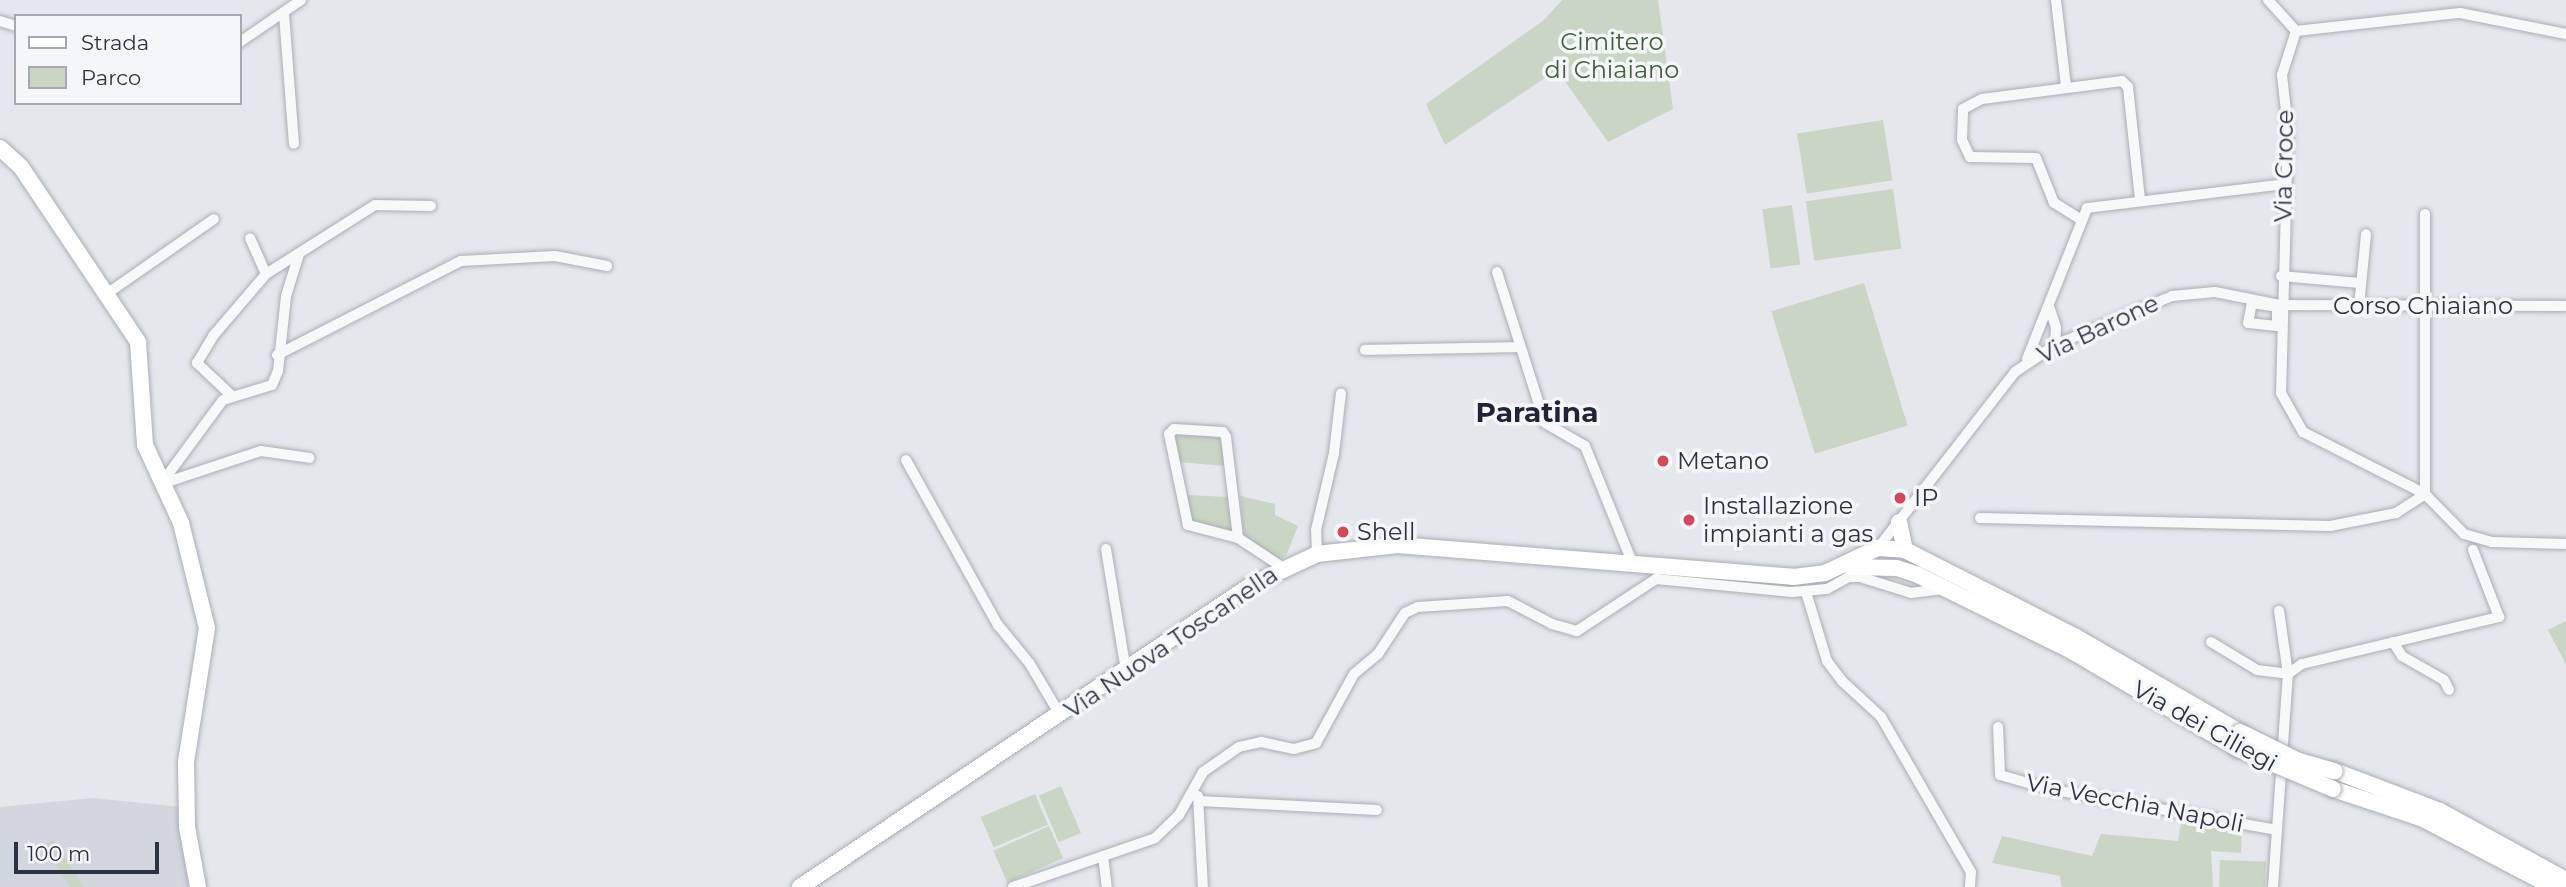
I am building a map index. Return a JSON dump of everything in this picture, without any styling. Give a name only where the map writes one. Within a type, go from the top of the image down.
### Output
[{"type":"main road","points":[[0,148],[21,167],[108,293],[138,342],[143,437],[181,523],[207,628],[186,762],[187,827],[198,887]]},
{"type":"main road","points":[[1899,522],[1905,550]]},
{"type":"main road","name":"Via Nuova Toscanella","points":[[800,887],[1282,567],[1317,554],[1398,545],[1793,576],[1858,566]]},
{"type":"main road","points":[[1878,548],[1885,560],[1903,569]]},
{"type":"main road","name":"Via Nuova Toscanella","points":[[1839,569],[1878,548]]},
{"type":"main road","name":"Via dei Ciliegi","points":[[1878,548],[1905,550],[2077,637],[2240,732],[2299,761],[2334,771],[2440,811],[2566,880]]},
{"type":"main road","name":"Via dei Ciliegi","points":[[1858,566],[1903,569],[2070,650],[2238,750],[2333,789],[2423,819],[2553,887]]},
{"type":"street","points":[[242,41],[301,0]]},
{"type":"street","points":[[2056,0],[2066,87]]},
{"type":"street","points":[[2268,0],[2296,31],[2460,13],[2566,33]]},
{"type":"street","points":[[284,14],[293,144]]},
{"type":"street","name":"Via Croce","points":[[2296,31],[2282,75],[2288,122],[2280,305],[2281,393],[2303,432],[2425,494],[2464,534],[2478,540],[2566,544]]},
{"type":"street","points":[[2080,219],[2054,203],[2036,158],[1973,159],[1965,152],[1961,112],[1974,101],[2119,81],[2127,85],[2140,199]]},
{"type":"street","points":[[2027,362],[2045,323],[2080,219],[2094,205],[2284,184]]},
{"type":"street","points":[[231,395],[198,367],[198,359],[266,274],[375,205],[431,206]]},
{"type":"street","points":[[1980,518],[2330,526],[2396,513],[2425,494],[2425,214]]},
{"type":"street","points":[[108,293],[214,219]]},
{"type":"street","points":[[2359,306],[2366,234]]},
{"type":"street","points":[[250,237],[266,274]]},
{"type":"street","points":[[162,484],[231,395],[271,385],[286,296],[299,254]]},
{"type":"street","points":[[277,355],[461,261],[555,256],[607,266]]},
{"type":"street","points":[[1497,272],[1545,423],[1585,446],[1633,564]]},
{"type":"street","points":[[2281,276],[2360,283]]},
{"type":"street","name":"Via Barone","points":[[1878,548],[2027,362],[2055,345],[2172,296],[2192,292],[2280,305]]},
{"type":"street","name":"Corso Chiaiano","points":[[2280,305],[2566,306]]},
{"type":"street","points":[[2045,323],[2049,342],[2055,345],[2056,327],[2050,309]]},
{"type":"street","points":[[2056,327],[2075,337]]},
{"type":"street","points":[[1365,350],[1520,347]]},
{"type":"street","points":[[1317,554],[1316,530],[1334,453],[1341,393]]},
{"type":"street","points":[[1238,538],[1223,432],[1170,431],[1188,526],[1238,538],[1282,567]]},
{"type":"street","points":[[162,484],[261,451],[310,458]]},
{"type":"street","points":[[906,460],[998,625],[1030,664],[1060,715]]},
{"type":"street","points":[[1106,549],[1126,671]]},
{"type":"street","points":[[2211,642],[2256,670],[2288,674],[2302,664],[2499,617],[2473,550]]},
{"type":"street","points":[[1899,589],[1903,569]]},
{"type":"street","points":[[1013,887],[1155,838],[1179,815],[1203,772],[1239,747],[1261,742],[1294,749],[1316,743],[1354,674],[1378,654],[1405,613],[1418,607],[1508,601],[1552,624],[1577,631],[1656,579],[1806,592],[1827,589],[1849,577],[1873,578],[1899,589],[1926,595],[1945,589]]},
{"type":"street","points":[[1806,592],[1827,661],[1842,681],[1881,717],[1971,872],[1970,887]]},
{"type":"street","name":"Via Vecchia Napoli","points":[[2273,887],[2288,674],[2279,611]]},
{"type":"street","points":[[2393,642],[2402,656],[2444,680],[2449,690]]},
{"type":"street","name":"Via Vecchia Napoli","points":[[1998,727],[2000,775],[2049,789],[2276,830]]},
{"type":"street","points":[[1196,786],[1203,887]]},
{"type":"street","points":[[1199,801],[1377,810]]},
{"type":"street","points":[[1103,856],[1107,887]]},
{"type":"shaded area","points":[[93,798],[181,807],[195,887],[0,887],[0,807]]},
{"type":"green space","name":"Cimitero di Chiaiano","points":[[1562,0],[1658,0],[1673,109],[1608,142],[1557,70],[1445,145],[1426,104],[1544,20]]},
{"type":"green space","points":[[1883,120],[1893,180],[1807,194],[1797,134]]},
{"type":"green space","points":[[1893,189],[1901,248],[1814,261],[1806,201]]},
{"type":"green space","points":[[1792,205],[1800,264],[1771,269],[1762,209]]},
{"type":"green space","points":[[1864,283],[1908,425],[1815,454],[1771,311]]},
{"type":"green space","points":[[1174,434],[1221,437],[1224,466],[1178,462]]},
{"type":"green space","points":[[1186,495],[1228,497],[1232,536],[1192,526]]},
{"type":"green space","points":[[1240,496],[1275,504],[1275,515],[1298,526],[1286,556],[1279,559],[1244,538]]},
{"type":"green space","points":[[2566,621],[2566,665],[2548,630]]},
{"type":"green space","points":[[1061,786],[1081,833],[1059,842],[1039,795]]},
{"type":"green space","points":[[1035,794],[1048,824],[994,847],[981,817]]},
{"type":"green space","points":[[2182,817],[2242,827],[2241,853],[2211,851],[2213,887],[2065,887],[2061,886],[2060,876],[1992,863],[2002,836],[2092,856],[2101,834],[2178,841]]},
{"type":"green space","points":[[1049,826],[1063,858],[1008,883],[993,851]]},
{"type":"green space","points":[[53,839],[84,887],[70,887],[43,846]]},
{"type":"green space","points":[[2220,860],[2266,862],[2265,887],[2219,887]]},
{"type":"place","name":"Metano","points":[[1663,461]]},
{"type":"place","name":"IP","points":[[1900,498]]},
{"type":"place","name":"Installazione impianti a gas","points":[[1689,520]]},
{"type":"place","name":"Shell","points":[[1343,532]]},
{"type":"district","name":"Paratina","points":[[1537,412]]}]
